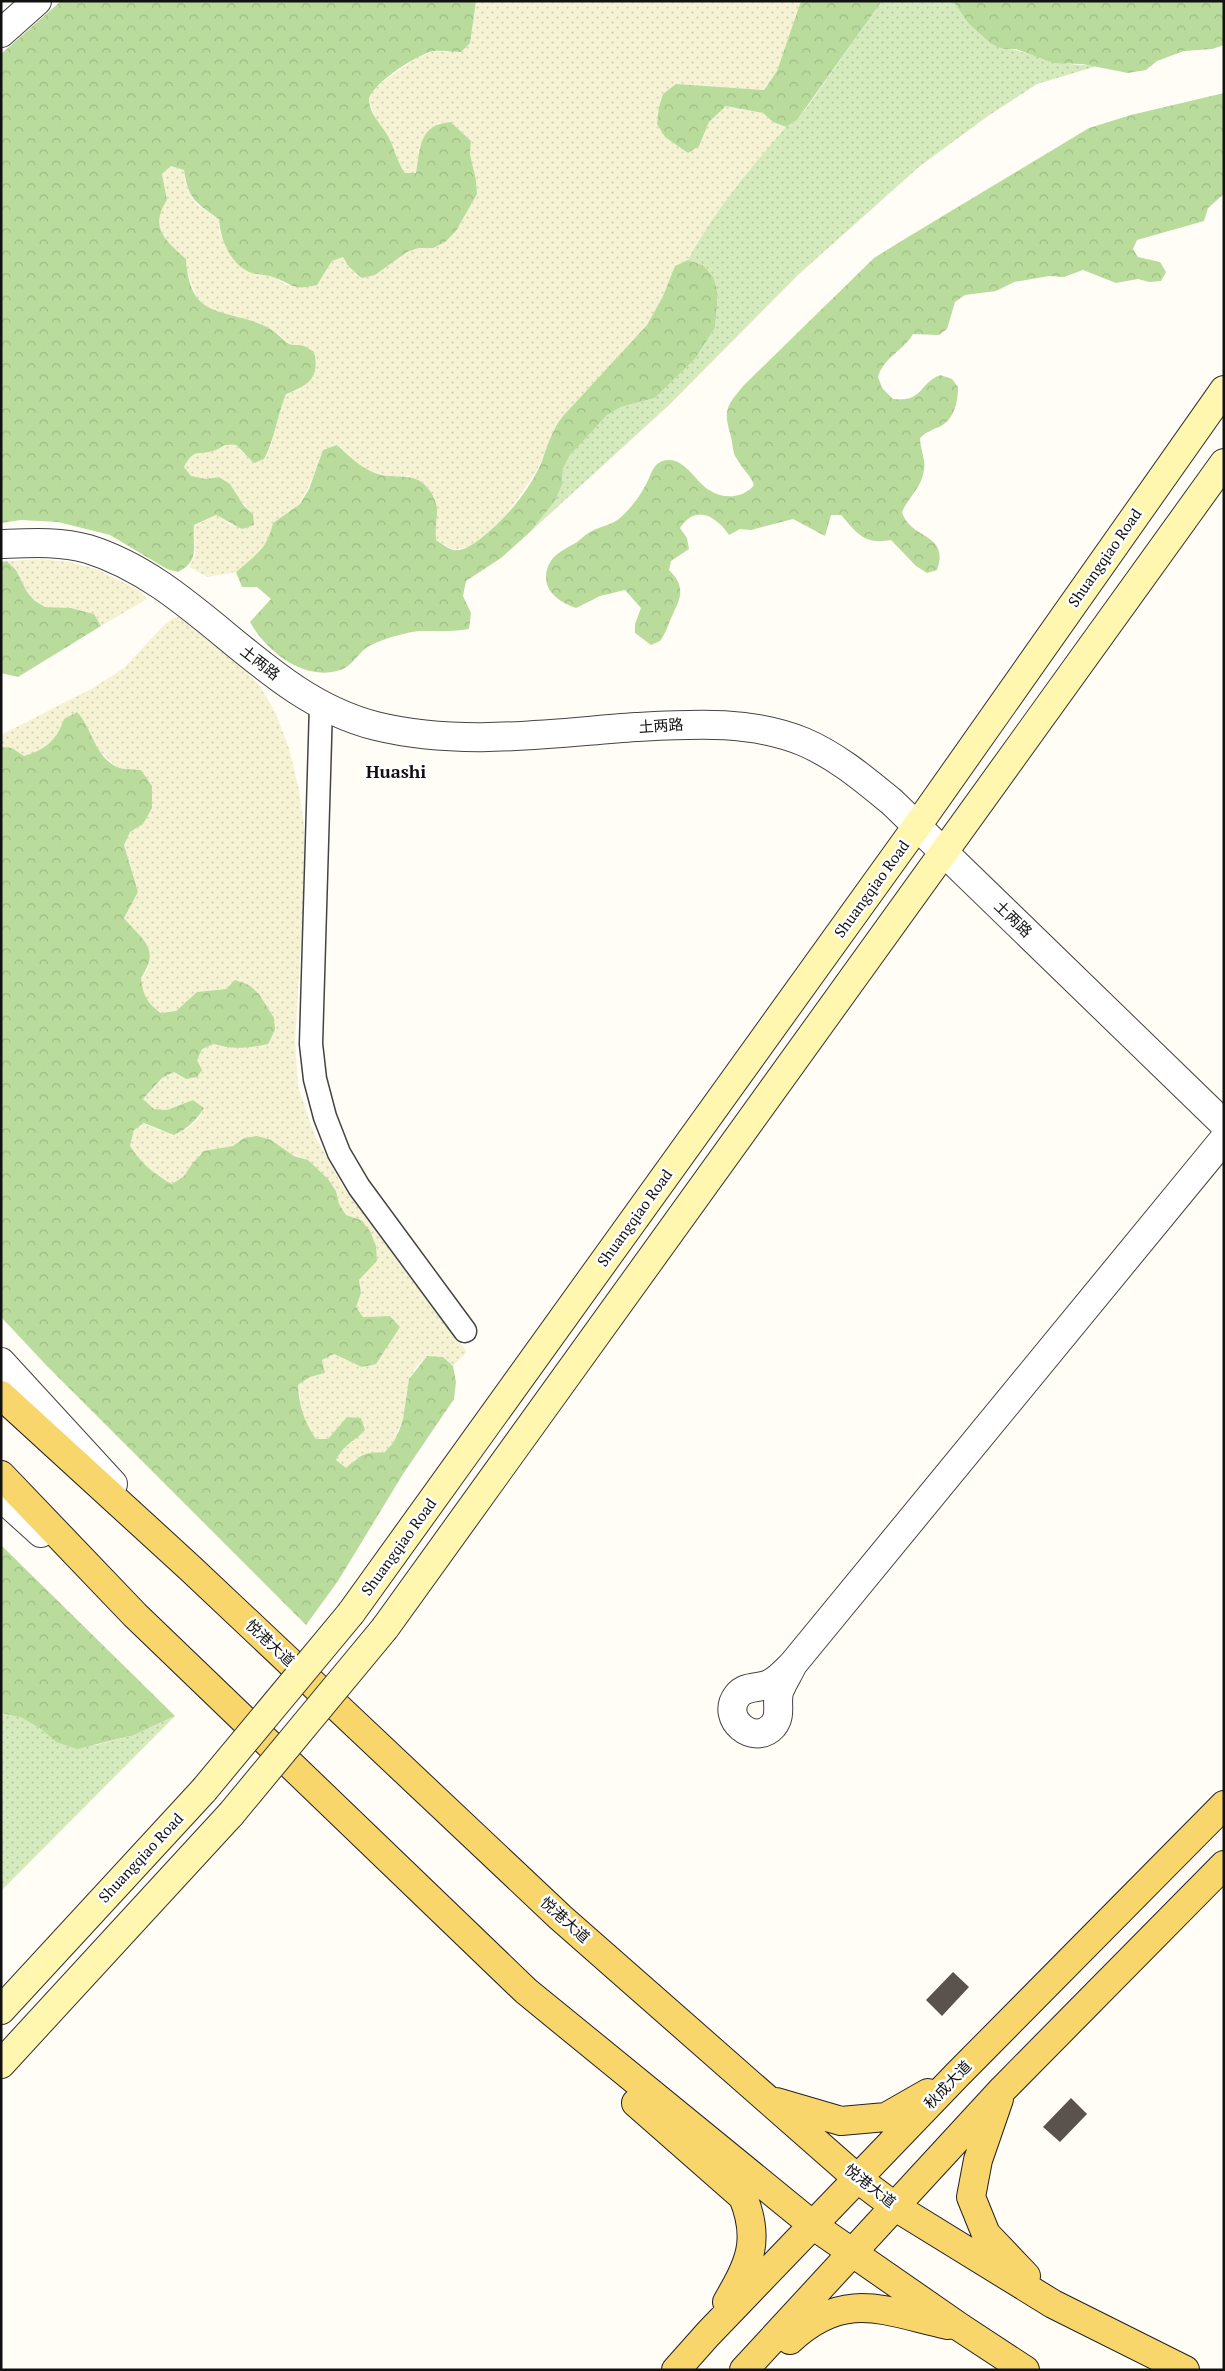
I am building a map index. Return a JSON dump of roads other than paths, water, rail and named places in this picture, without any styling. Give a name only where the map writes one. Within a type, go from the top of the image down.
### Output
[{"type":"main road","name":"Shuangqiao Road","points":[[1,2010],[204,1790],[351,1613],[917,826],[1224,390]]},
{"type":"main road","points":[[1,2064],[230,1814],[385,1628],[1224,463]]},
{"type":"main road","name":"悦港大道","points":[[1,1395],[190,1568],[560,1917],[858,2179],[894,2206],[1053,2304],[1184,2370]]},
{"type":"main road","points":[[1,1475],[135,1615],[526,1992],[646,2113],[743,2198],[750,2215],[753,2233],[751,2252],[744,2272],[708,2334]]},
{"type":"main road","name":"秋成大道","points":[[676,2370],[708,2334],[814,2226],[957,2075],[1224,1805]]},
{"type":"main road","points":[[744,2370],[1003,2089],[1224,1865]]},
{"type":"main road","points":[[526,1992],[814,2226],[1025,2370]]},
{"type":"main road","points":[[768,2100],[841,2121],[886,2118],[957,2075]]},
{"type":"main road","points":[[1003,2089],[978,2160],[972,2197],[986,2234],[1053,2304]]},
{"type":"main road","points":[[758,2370],[802,2329],[818,2318],[835,2310],[856,2307],[876,2309],[961,2328]]},
{"type":"street","points":[[1,33],[37,1]]},
{"type":"street","name":"土两路","points":[[1,544],[42,542],[87,549],[133,568],[174,596],[284,682],[321,706],[373,726],[426,736],[471,738],[702,723],[754,728],[804,742],[847,765],[892,802],[1224,1124]]},
{"type":"street","points":[[321,706],[311,1044],[315,1079],[325,1117],[339,1153],[359,1187],[465,1331]]},
{"type":"street","points":[[793,1664],[1224,1139]]},
{"type":"street","points":[[1,1362],[190,1568]]},
{"type":"street","points":[[1,1497],[135,1615]]},
{"type":"district","name":"Huashi","points":[[396,772]]}]
